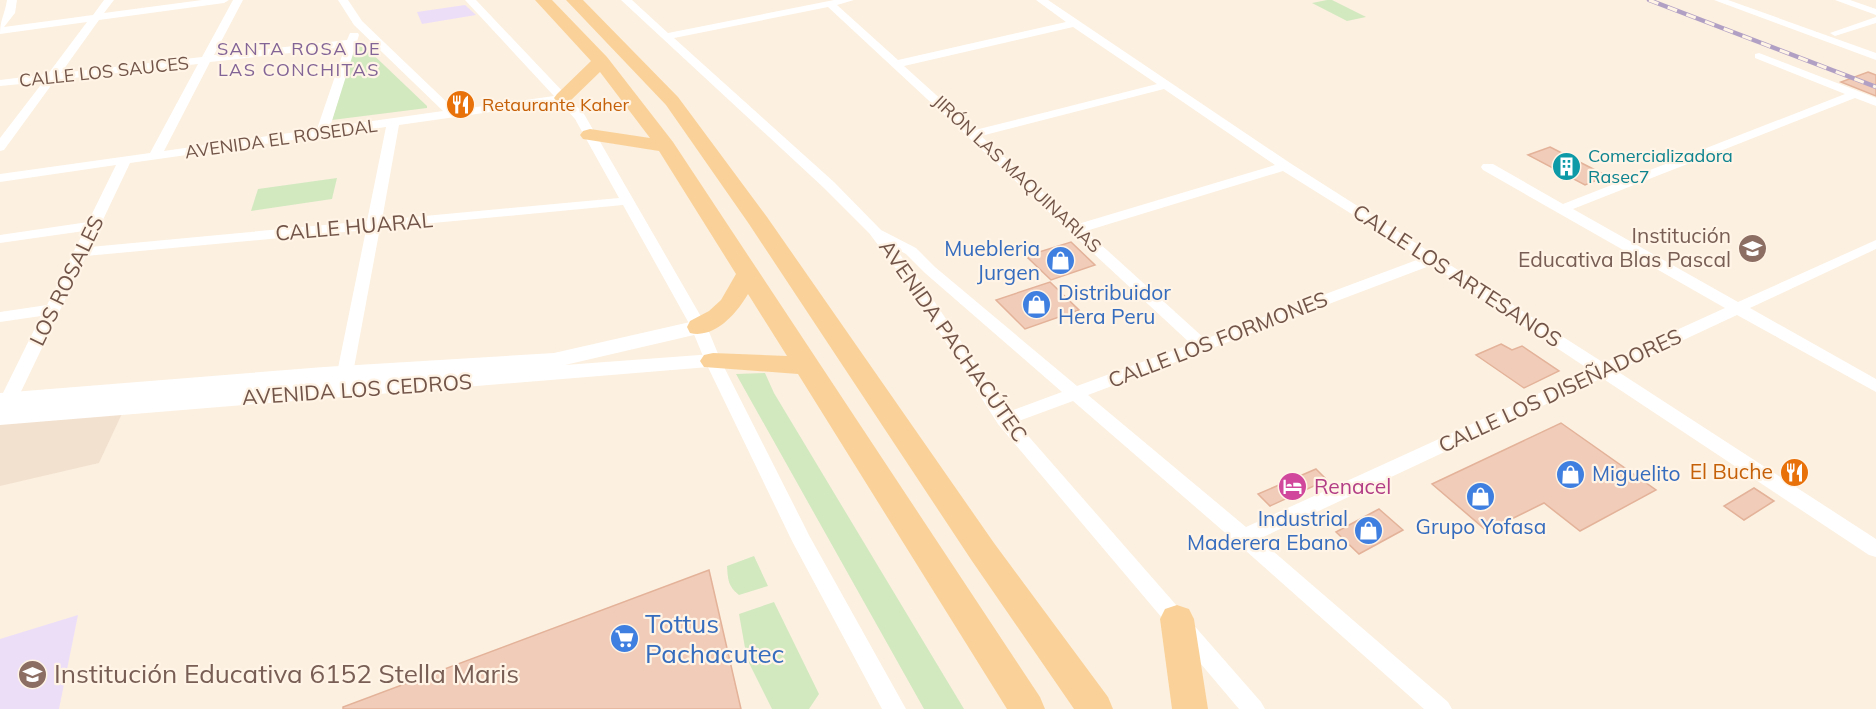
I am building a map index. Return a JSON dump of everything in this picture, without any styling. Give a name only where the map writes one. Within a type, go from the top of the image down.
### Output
[{"type":"main road","points":[[543,0],[601,61],[666,146],[1027,709]]},
{"type":"main road","points":[[574,0],[672,101],[759,222],[983,552],[1095,709]]},
{"type":"main road","points":[[563,98],[601,61]]},
{"type":"main road","points":[[590,135],[666,146]]},
{"type":"main road","points":[[722,232],[759,222]]},
{"type":"main road","points":[[699,327],[720,316],[732,302],[748,273]]},
{"type":"main road","points":[[713,361],[807,366]]},
{"type":"main road","points":[[1178,619],[1190,709]]},
{"type":"street","points":[[0,26],[9,13],[13,0]]},
{"type":"street","points":[[0,147],[110,0]]},
{"type":"street","points":[[0,31],[224,0]]},
{"type":"street","points":[[154,157],[238,0]]},
{"type":"street","points":[[343,0],[358,23],[454,115]]},
{"type":"street","points":[[470,0],[580,117],[699,327],[713,361],[802,541],[894,709]]},
{"type":"street","name":"AVENIDA PACHACÚTEC","points":[[626,0],[829,185],[874,230],[921,292],[1004,420],[1178,619],[1253,709]]},
{"type":"street","points":[[795,0],[807,8]]},
{"type":"street","points":[[667,36],[849,0]]},
{"type":"street","name":"CALLE LOS ARTESANOS","points":[[1041,0],[1285,166],[1433,259],[1876,549]]},
{"type":"street","points":[[1719,0],[1876,57]]},
{"type":"street","points":[[1744,0],[1876,48]]},
{"type":"street","points":[[1840,0],[1876,12]]},
{"type":"street","name":"JIRÓN LAS MAQUINARIAS","points":[[830,4],[1203,345]]},
{"type":"street","points":[[1835,33],[1876,20]]},
{"type":"street","points":[[322,134],[358,23]]},
{"type":"street","points":[[897,64],[1075,23]]},
{"type":"street","name":"CALLE LOS SAUCES","points":[[0,83],[351,44]]},
{"type":"street","points":[[1758,56],[1876,102]]},
{"type":"street","points":[[973,135],[1166,85]]},
{"type":"street","points":[[1562,209],[1856,94]]},
{"type":"street","name":"AVENIDA EL ROSEDAL","points":[[0,178],[563,98]]},
{"type":"street","points":[[345,373],[393,123]]},
{"type":"street","name":"LOS ROSALES","points":[[3,406],[54,309],[125,161]]},
{"type":"street","points":[[1076,229],[1285,166]]},
{"type":"street","points":[[1488,167],[1876,386]]},
{"type":"street","name":"CALLE HUARAL","points":[[81,252],[626,201]]},
{"type":"street","points":[[0,239],[94,225]]},
{"type":"street","points":[[874,230],[911,251],[930,270],[1244,537],[1440,709]]},
{"type":"street","name":"CALLE LOS DISEÑADORES","points":[[1244,537],[1876,244]]},
{"type":"street","name":"CALLE LOS FORMONES","points":[[1004,420],[1433,259]]},
{"type":"street","points":[[0,317],[54,309]]},
{"type":"street","name":"AVENIDA LOS CEDROS","points":[[3,406],[345,373],[554,360],[699,327]]},
{"type":"street","points":[[650,339],[658,366]]},
{"type":"street","name":"AVENIDA LOS CEDROS","points":[[3,406],[713,361]]},
{"type":"shaded area","points":[[465,5],[476,15],[422,24],[417,12]]},
{"type":"shaded area","points":[[133,390],[99,463],[0,486],[0,403]]},
{"type":"shaded area","name":"Institución Educativa 6152 Stella Maris","points":[[78,615],[59,709],[0,709],[0,639]]},
{"type":"green space","points":[[1332,0],[1366,17],[1347,21],[1312,3]]},
{"type":"green space","points":[[363,45],[427,108],[332,120],[354,46]]},
{"type":"green space","points":[[337,178],[332,199],[251,211],[258,189]]},
{"type":"green space","points":[[765,373],[774,393],[964,709],[924,709],[736,374]]},
{"type":"green space","points":[[754,556],[768,586],[739,595],[729,582],[727,566]]},
{"type":"green space","points":[[774,602],[819,694],[809,709],[772,709],[747,659],[739,614]]},
{"type":"building","points":[[1868,72],[1876,75],[1876,96],[1841,82]]},
{"type":"building","name":"Comercializadora Rasec7","points":[[1550,147],[1607,176],[1585,185],[1528,155]]},
{"type":"building","name":"Muebleria Jurgen","points":[[1071,242],[1095,265],[1051,280],[1026,256]]},
{"type":"building","name":"Distribuidor Hera Peru","points":[[1050,282],[1079,310],[1025,329],[996,300]]},
{"type":"building","points":[[1501,344],[1512,350],[1522,346],[1559,371],[1524,388],[1476,355]]},
{"type":"building","name":"Miguelito","points":[[1561,423],[1656,490],[1580,531],[1544,503],[1487,531],[1432,484]]},
{"type":"building","name":"Renacel","points":[[1316,469],[1327,480],[1270,506],[1258,494]]},
{"type":"building","points":[[1754,488],[1774,501],[1744,520],[1724,506]]},
{"type":"building","name":"Industrial Maderera Ebano","points":[[1379,509],[1403,530],[1359,554],[1336,532]]},
{"type":"building","name":"Tottus Pachacutec","points":[[709,570],[741,709],[343,709],[343,707]]},
{"type":"railway","points":[[1649,0],[1876,87]]},
{"type":"place","name":"Retaurante Kaher","points":[[461,105]]},
{"type":"place","name":"Comercializadora Rasec7","points":[[1567,166]]},
{"type":"place","name":"Institución Educativa Blas Pascal","points":[[1752,248]]},
{"type":"place","name":"Muebleria Jurgen","points":[[1061,261]]},
{"type":"place","name":"Distribuidor Hera Peru","points":[[1037,305]]},
{"type":"place","name":"El Buche","points":[[1794,472]]},
{"type":"place","name":"Miguelito","points":[[1571,474]]},
{"type":"place","name":"Renacel","points":[[1293,487]]},
{"type":"place","name":"Grupo Yofasa","points":[[1481,496]]},
{"type":"place","name":"Industrial Maderera Ebano","points":[[1369,531]]},
{"type":"place","name":"Tottus Pachacutec","points":[[624,639]]},
{"type":"place","name":"Institución Educativa 6152 Stella Maris","points":[[33,674]]},
{"type":"district","name":"SANTA ROSA DE LAS CONCHITAS","points":[[299,59]]}]
